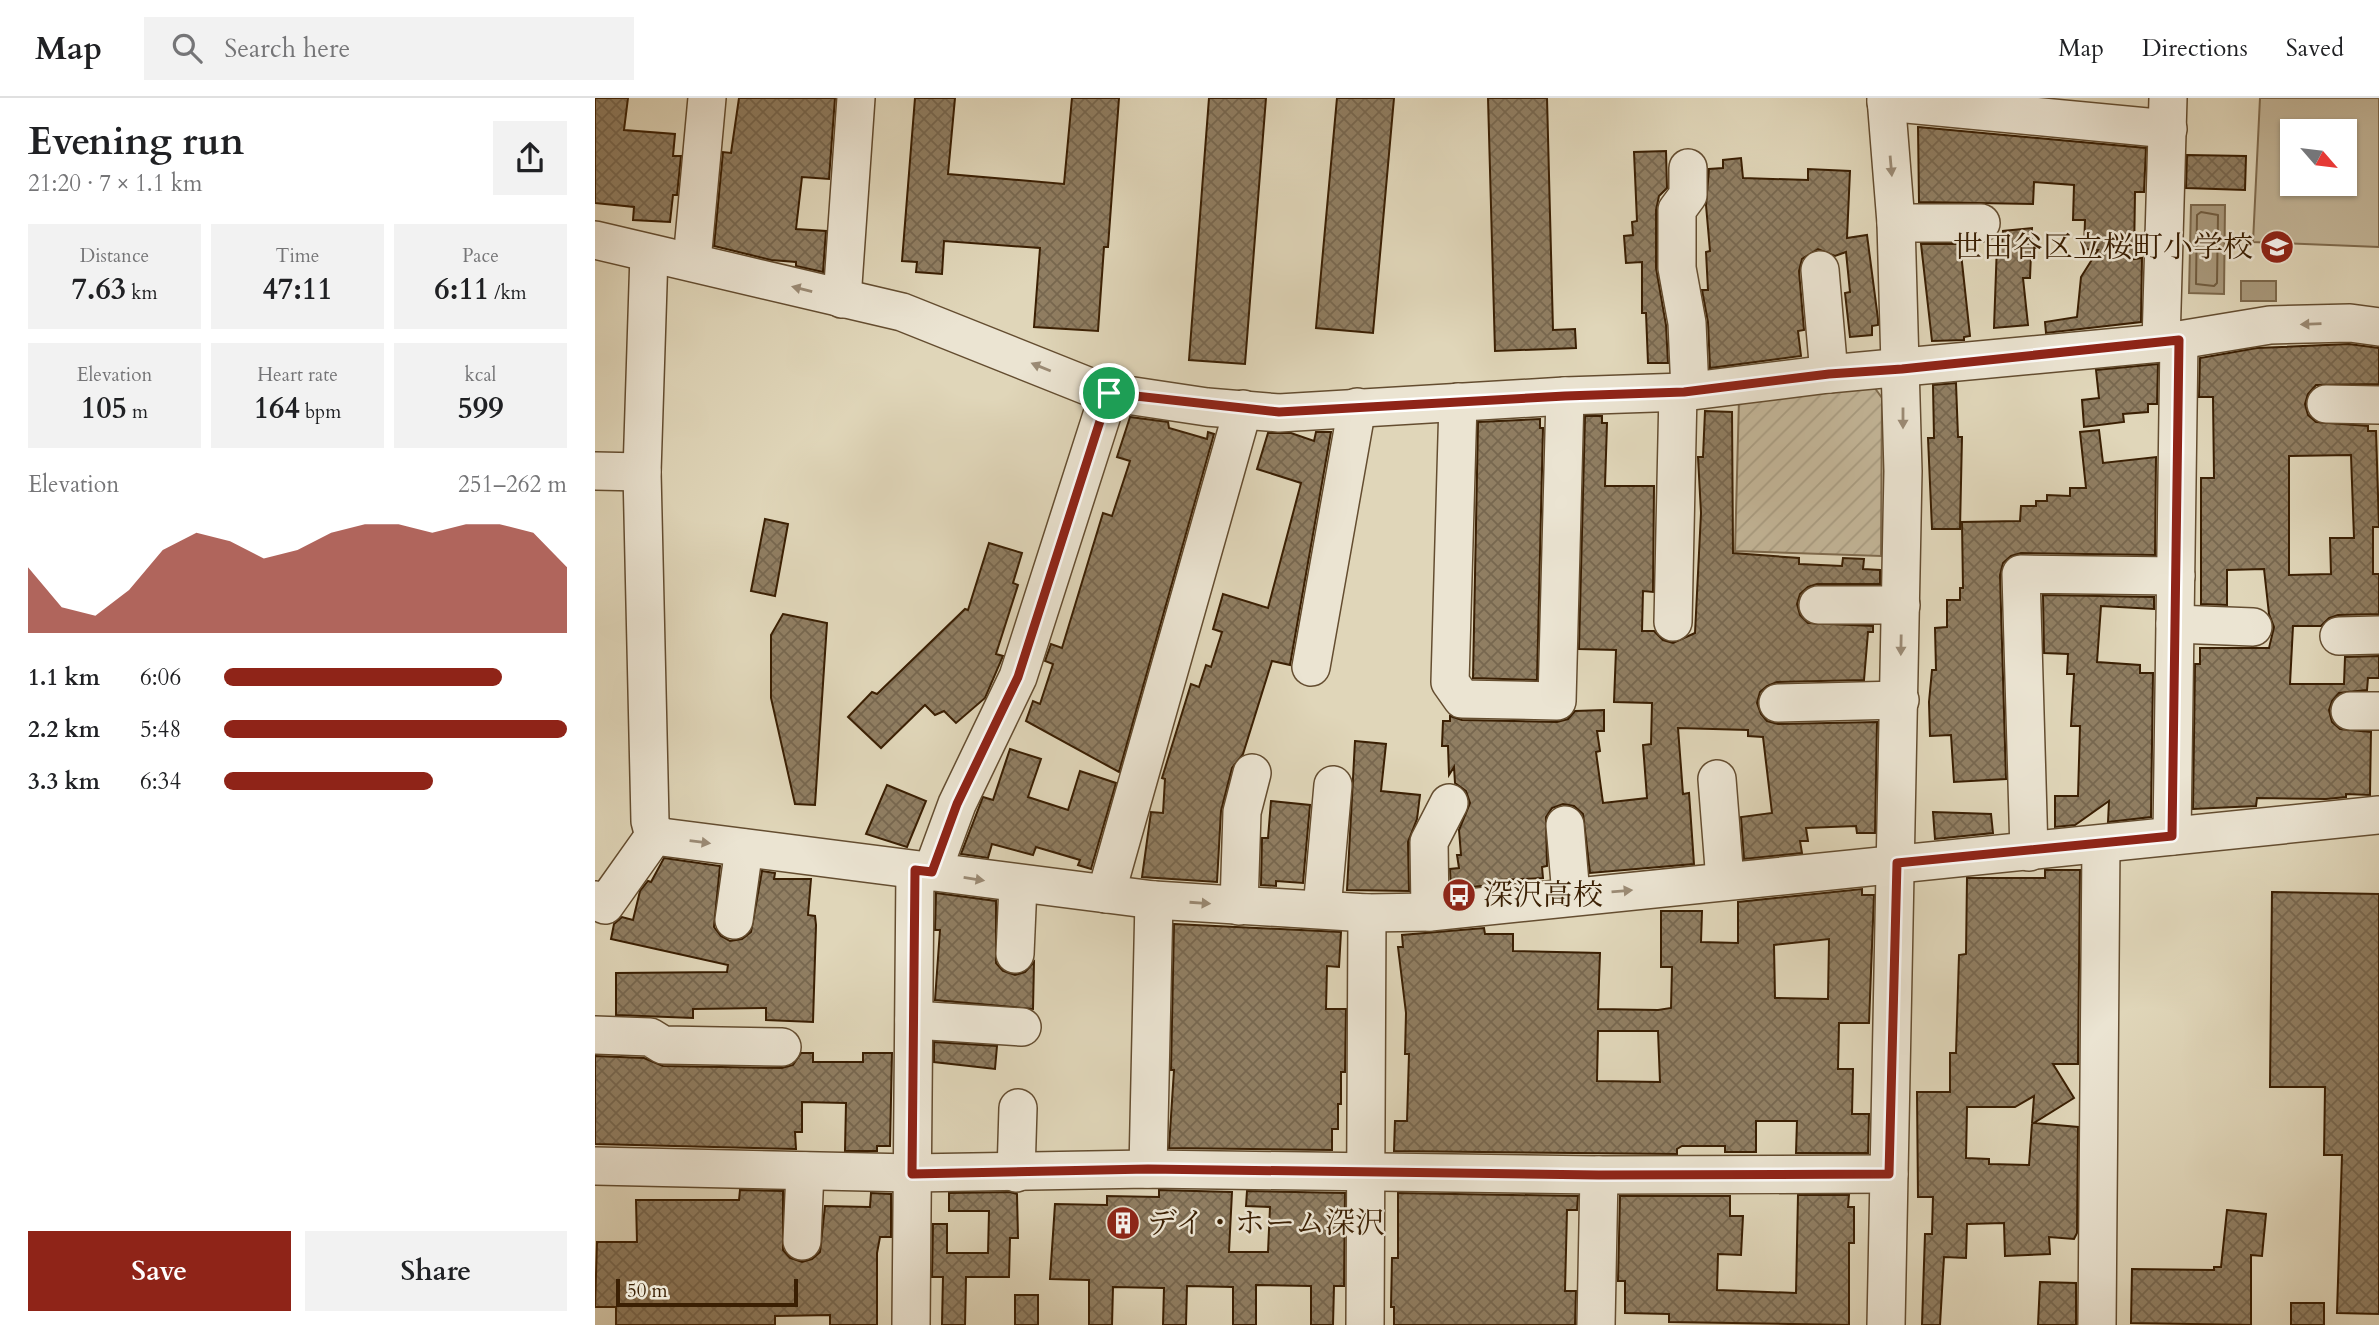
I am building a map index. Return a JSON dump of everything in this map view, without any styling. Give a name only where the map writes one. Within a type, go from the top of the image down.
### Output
[{"type":"street","points":[[692,261],[707,98]]},
{"type":"street","points":[[842,299],[856,98]]},
{"type":"street","points":[[1886,1325],[1901,701],[1902,369],[1896,223],[1886,100],[2168,114],[2176,576],[2172,836]]},
{"type":"street","points":[[1673,622],[1684,392],[1677,210],[1688,195],[1688,168]]},
{"type":"street","points":[[1896,223],[1981,223]]},
{"type":"street","points":[[595,240],[902,312],[1109,393],[1279,412],[1458,401],[1684,392],[1829,374],[2170,341],[2270,325],[2350,323],[2379,327]]},
{"type":"street","points":[[649,254],[642,472],[650,821],[654,836]]},
{"type":"street","points":[[1820,270],[1829,374]]},
{"type":"street","points":[[911,1325],[914,1020],[923,871],[1018,677],[1109,393]]},
{"type":"street","points":[[1458,401],[1450,682],[1462,699],[1556,701],[1565,396]]},
{"type":"street","points":[[2326,404],[2379,405]]},
{"type":"street","points":[[1311,667],[1357,407]]},
{"type":"street","points":[[1106,894],[1243,408]]},
{"type":"street","points":[[595,471],[642,472]]},
{"type":"street","points":[[2029,852],[2021,574],[2176,576]]},
{"type":"street","points":[[1818,605],[1902,605]]},
{"type":"street","points":[[2175,624],[2253,627]]},
{"type":"street","points":[[2339,636],[2379,635]]},
{"type":"street","points":[[1778,703],[1901,701]]},
{"type":"street","points":[[1239,906],[1242,812],[1252,773]]},
{"type":"street","points":[[1717,779],[1725,881]]},
{"type":"street","points":[[1322,909],[1333,785]]},
{"type":"street","points":[[1430,912],[1429,842],[1449,803]]},
{"type":"street","points":[[654,836],[1018,885],[1154,900],[1367,914],[1430,912],[1571,895],[2029,852],[2379,815]]},
{"type":"street","points":[[1565,825],[1571,895]]},
{"type":"street","points":[[598,908],[654,836]]},
{"type":"street","points":[[2097,1325],[2101,844]]},
{"type":"street","points":[[734,920],[744,848]]},
{"type":"street","points":[[1016,954],[1018,885]]},
{"type":"street","points":[[1148,1169],[1154,900]]},
{"type":"street","points":[[1365,1325],[1367,914]]},
{"type":"street","points":[[914,1020],[1022,1027]]},
{"type":"street","points":[[595,1035],[650,1037],[663,1045],[782,1046]]},
{"type":"street","points":[[1016,1172],[1018,1108]]},
{"type":"street","points":[[595,1166],[912,1174],[1148,1169],[1599,1175],[1889,1174]]},
{"type":"street","points":[[802,1241],[805,1171]]},
{"type":"street","points":[[1596,1325],[1599,1175]]},
{"type":"shaded area","points":[[2260,98],[2379,98],[2379,247],[2253,242]]},
{"type":"shaded area","points":[[1872,384],[1882,398],[1881,556],[1735,551],[1739,399]]},
{"type":"water","points":[[2191,205],[2225,205],[2224,294],[2189,293]]},
{"type":"water","points":[[2241,281],[2276,281],[2276,301],[2241,301]]},
{"type":"building","points":[[595,98],[628,98],[624,130],[675,134],[673,156],[681,156],[677,195],[673,195],[670,222],[633,220],[634,207],[595,203]]},
{"type":"building","points":[[739,98],[835,98],[829,179],[802,177],[796,229],[826,231],[823,272],[796,266],[796,262],[771,260],[714,246],[723,152],[731,153]]},
{"type":"building","points":[[915,98],[955,98],[948,174],[1064,184],[1072,98],[1119,98],[1108,247],[1104,247],[1098,331],[1034,327],[1040,248],[944,241],[942,274],[916,272],[917,262],[902,261]]},
{"type":"building","points":[[1209,98],[1266,98],[1245,364],[1189,360]]},
{"type":"building","points":[[1337,98],[1394,98],[1373,333],[1316,328]]},
{"type":"building","points":[[1488,98],[1547,98],[1553,330],[1575,329],[1576,348],[1495,351]]},
{"type":"building","points":[[1918,127],[2146,148],[2144,192],[2135,192],[2134,259],[2142,258],[2141,322],[2046,333],[2045,322],[2077,317],[2081,277],[2098,250],[2084,249],[2085,220],[2073,220],[2074,185],[2034,182],[2033,204],[1919,202]]},
{"type":"building","points":[[1666,151],[1667,188],[1659,196],[1656,210],[1656,268],[1666,325],[1668,363],[1648,363],[1646,313],[1642,313],[1642,262],[1626,263],[1624,236],[1633,235],[1632,222],[1637,221],[1634,152]]},
{"type":"building","points":[[2187,155],[2246,156],[2245,190],[2186,188]]},
{"type":"building","points":[[1741,158],[1743,178],[1808,180],[1808,169],[1850,171],[1847,238],[1867,235],[1878,319],[1878,325],[1872,326],[1872,335],[1850,337],[1845,293],[1850,292],[1846,252],[1835,256],[1818,249],[1802,259],[1799,271],[1804,330],[1798,331],[1801,356],[1710,368],[1708,322],[1702,290],[1708,290],[1706,252],[1710,251],[1706,205],[1709,169],[1723,168],[1723,160]]},
{"type":"building","points":[[2032,228],[2030,278],[2023,278],[2028,325],[1994,328],[1997,244],[2002,244],[2003,231]]},
{"type":"building","points":[[1921,244],[1960,244],[1970,336],[1964,337],[1964,340],[1932,341]]},
{"type":"building","points":[[2349,344],[2379,348],[2379,384],[2316,385],[2308,394],[2305,404],[2308,415],[2316,422],[2368,426],[2368,431],[2376,431],[2379,527],[2373,527],[2373,574],[2379,574],[2379,614],[2338,615],[2329,618],[2321,626],[2293,626],[2290,684],[2344,684],[2345,657],[2379,656],[2379,678],[2368,678],[2367,690],[2339,693],[2329,710],[2332,722],[2340,729],[2371,732],[2370,795],[2346,794],[2346,797],[2326,799],[2257,798],[2256,806],[2193,809],[2195,664],[2200,664],[2200,648],[2269,648],[2274,627],[2269,614],[2264,569],[2227,570],[2227,605],[2201,604],[2201,478],[2214,478],[2213,397],[2199,397],[2200,358],[2257,348]],"holes":[[[2351,455],[2354,538],[2330,538],[2331,574],[2289,575],[2289,456]]]},
{"type":"building","points":[[2158,364],[2157,404],[2148,404],[2148,412],[2123,414],[2124,422],[2084,427],[2082,400],[2099,398],[2096,370]]},
{"type":"building","points":[[1956,383],[1958,437],[1962,437],[1960,529],[1932,529],[1928,438],[1934,438],[1933,385]]},
{"type":"building","points":[[1705,411],[1732,412],[1733,553],[1799,558],[1799,564],[1842,566],[1843,558],[1864,559],[1863,569],[1880,570],[1880,584],[1817,584],[1800,594],[1797,604],[1800,615],[1808,623],[1873,626],[1873,632],[1868,632],[1864,680],[1777,682],[1760,692],[1757,703],[1767,721],[1778,724],[1877,722],[1875,833],[1857,833],[1856,826],[1806,828],[1808,841],[1800,841],[1802,853],[1744,859],[1741,817],[1772,813],[1763,737],[1748,736],[1748,730],[1678,728],[1683,794],[1689,793],[1694,864],[1590,873],[1583,814],[1574,806],[1563,804],[1552,808],[1546,817],[1547,866],[1542,867],[1543,878],[1500,880],[1501,884],[1451,889],[1450,869],[1459,868],[1459,830],[1470,803],[1466,791],[1455,783],[1454,767],[1449,775],[1448,746],[1442,746],[1443,721],[1450,721],[1450,716],[1462,720],[1557,722],[1568,719],[1575,711],[1604,710],[1604,731],[1597,731],[1600,751],[1596,752],[1603,803],[1647,798],[1643,745],[1651,744],[1652,703],[1614,702],[1616,650],[1579,649],[1585,416],[1602,416],[1602,423],[1607,423],[1605,486],[1654,486],[1653,592],[1643,591],[1642,631],[1654,631],[1663,640],[1673,643],[1695,633],[1701,513],[1698,457],[1703,457]]},
{"type":"building","points":[[1130,417],[1168,422],[1169,428],[1207,439],[1208,432],[1214,434],[1119,772],[1026,721],[1033,701],[1040,704],[1053,664],[1045,661],[1051,644],[1062,648],[1103,513],[1112,516],[1130,461],[1117,457]]},
{"type":"building","points":[[1540,419],[1540,428],[1543,428],[1537,680],[1473,678],[1478,422]]},
{"type":"building","points":[[2099,430],[2103,463],[2156,457],[2155,555],[2021,553],[2011,556],[2003,563],[2000,575],[2006,779],[1954,782],[1951,735],[1930,736],[1929,702],[1932,670],[1936,670],[1935,628],[1947,627],[1947,600],[1960,600],[1960,588],[1963,588],[1962,522],[2020,521],[2021,506],[2036,506],[2036,501],[2047,501],[2047,495],[2070,496],[2070,488],[2086,488],[2080,432]]},
{"type":"building","points":[[1316,432],[1331,432],[1290,665],[1272,661],[1243,754],[1232,768],[1221,811],[1217,882],[1142,877],[1151,812],[1163,813],[1165,779],[1162,778],[1191,684],[1199,687],[1206,665],[1211,667],[1222,632],[1213,629],[1223,594],[1268,608],[1301,483],[1257,469],[1268,433],[1291,433],[1314,441]]},
{"type":"building","points":[[765,519],[788,524],[775,596],[751,591]]},
{"type":"building","points":[[989,543],[1022,553],[1013,583],[1018,585],[996,654],[1003,656],[985,698],[956,723],[944,711],[935,715],[925,705],[881,748],[848,717],[872,692],[877,694],[965,609],[968,610]]},
{"type":"building","points":[[2043,595],[2154,597],[2154,609],[2101,606],[2097,662],[2140,665],[2140,673],[2153,673],[2151,817],[2108,822],[2109,801],[2075,825],[2055,827],[2055,796],[2078,796],[2080,726],[2071,726],[2074,674],[2067,674],[2068,654],[2044,653]]},
{"type":"building","points":[[783,614],[827,623],[815,805],[795,804],[771,698],[771,635]]},
{"type":"building","points":[[1355,741],[1386,744],[1381,791],[1420,795],[1417,819],[1408,842],[1409,891],[1347,890]]},
{"type":"building","points":[[1010,749],[1041,759],[1028,797],[1068,810],[1080,771],[1116,783],[1091,869],[1078,865],[1080,860],[1036,847],[1033,855],[992,844],[988,858],[961,854],[983,797],[993,800]]},
{"type":"building","points":[[887,785],[926,801],[907,847],[866,834]]},
{"type":"building","points":[[1271,801],[1310,805],[1303,883],[1276,881],[1276,886],[1261,885],[1262,838],[1268,838]]},
{"type":"building","points":[[1933,812],[1991,814],[1993,833],[1935,839]]},
{"type":"building","points":[[664,858],[720,866],[714,927],[721,936],[730,941],[742,939],[751,932],[762,871],[775,873],[774,879],[811,879],[808,915],[815,916],[816,925],[813,1022],[766,1020],[766,1008],[693,1009],[693,1018],[616,1015],[616,973],[727,972],[728,965],[611,939],[614,924],[622,917],[633,920],[640,891],[648,881],[651,882]]},
{"type":"building","points":[[2045,870],[2080,870],[2078,1064],[2053,1064],[2074,1098],[2034,1123],[2078,1127],[2077,1233],[2074,1239],[2049,1237],[2050,1254],[2005,1256],[2004,1223],[1967,1224],[1966,1258],[1944,1257],[1940,1325],[1922,1325],[1925,1234],[1932,1234],[1933,1197],[1918,1197],[1917,1092],[1950,1092],[1950,1053],[1956,1053],[1959,955],[1966,954],[1967,878],[2045,878]],"holes":[[[2034,1096],[2029,1165],[1989,1164],[1989,1159],[1966,1158],[1967,1107],[2015,1107]]]},
{"type":"building","points":[[1862,889],[1862,895],[1874,895],[1869,1023],[1839,1023],[1838,1069],[1853,1069],[1852,1114],[1869,1114],[1868,1153],[1796,1153],[1797,1121],[1756,1121],[1756,1152],[1725,1152],[1725,1146],[1682,1146],[1677,1149],[1677,1154],[1394,1151],[1395,1121],[1407,1121],[1409,1054],[1405,1054],[1406,1013],[1398,947],[1403,947],[1402,935],[1484,928],[1485,934],[1513,934],[1513,951],[1600,953],[1598,1009],[1658,1010],[1671,1008],[1672,967],[1661,967],[1661,911],[1702,911],[1701,942],[1738,943],[1738,902]],"holes":[[[1829,939],[1828,999],[1775,998],[1774,945]],[[1598,1031],[1658,1031],[1660,1082],[1597,1081]]]},
{"type":"building","points":[[2272,892],[2379,894],[2379,1314],[2337,1313],[2342,1155],[2324,1155],[2325,1087],[2270,1087]]},
{"type":"building","points":[[936,893],[996,901],[996,963],[1003,971],[1015,975],[1025,972],[1034,962],[1033,1009],[935,1000],[940,930],[935,930]]},
{"type":"building","points":[[1174,924],[1341,932],[1339,967],[1327,966],[1326,1009],[1346,1009],[1345,1072],[1341,1072],[1341,1104],[1338,1104],[1338,1129],[1332,1129],[1332,1150],[1169,1148],[1174,1070],[1171,1070]]},
{"type":"building","points":[[934,1042],[997,1046],[995,1069],[934,1062]]},
{"type":"building","points":[[801,1053],[813,1053],[813,1062],[863,1062],[863,1053],[892,1053],[890,1146],[877,1146],[877,1151],[845,1151],[846,1103],[802,1102],[802,1132],[795,1132],[796,1149],[595,1144],[595,1056],[644,1058],[663,1066],[782,1068],[793,1065]]},
{"type":"building","points":[[740,1190],[783,1191],[783,1250],[790,1258],[802,1262],[812,1259],[820,1252],[825,1206],[870,1207],[871,1193],[891,1194],[891,1237],[880,1237],[877,1253],[877,1325],[830,1325],[830,1315],[775,1316],[775,1325],[616,1325],[616,1307],[595,1307],[597,1242],[637,1242],[636,1200],[739,1200]]},
{"type":"building","points":[[1159,1190],[1232,1192],[1229,1252],[1268,1252],[1270,1207],[1246,1206],[1247,1191],[1345,1193],[1344,1286],[1334,1286],[1333,1325],[1311,1325],[1311,1286],[1256,1285],[1256,1325],[1233,1325],[1233,1287],[1187,1286],[1186,1325],[1163,1325],[1164,1288],[1113,1287],[1112,1325],[1089,1325],[1089,1280],[1050,1279],[1055,1204],[1107,1205],[1107,1196],[1159,1197]]},
{"type":"building","points":[[949,1193],[1017,1194],[1018,1238],[1010,1238],[1009,1277],[966,1277],[965,1325],[942,1325],[943,1277],[932,1277],[933,1224],[947,1224],[947,1253],[988,1253],[989,1211],[949,1211]]},
{"type":"building","points":[[1398,1193],[1578,1196],[1577,1210],[1567,1210],[1565,1291],[1576,1291],[1575,1325],[1394,1325],[1394,1307],[1391,1307],[1392,1258],[1398,1258]]},
{"type":"building","points":[[1798,1195],[1849,1195],[1848,1207],[1854,1207],[1854,1243],[1849,1243],[1849,1325],[1669,1322],[1669,1314],[1625,1313],[1625,1281],[1618,1281],[1620,1196],[1730,1196],[1730,1216],[1743,1216],[1741,1255],[1718,1254],[1717,1290],[1796,1293]]},
{"type":"building","points":[[2227,1210],[2266,1214],[2262,1256],[2251,1255],[2251,1325],[2131,1323],[2132,1269],[2214,1270],[2214,1267],[2221,1267]]},
{"type":"building","points":[[2040,1282],[2076,1283],[2076,1325],[2038,1325]]},
{"type":"building","points":[[1015,1295],[1038,1295],[1038,1325],[1015,1325]]},
{"type":"building","points":[[2291,1303],[2324,1303],[2324,1325],[2291,1325]]},
{"type":"place","name":"世田谷区立桜町小学校","points":[[2277,247]]},
{"type":"place","name":"深沢高校","points":[[1459,895]]},
{"type":"place","name":"デイ・ホーム深沢","points":[[1123,1223]]},
{"type":"route","points":[[2179,340],[2172,836],[1897,863],[1889,1174],[1599,1175],[1148,1169],[912,1174],[915,870],[932,872],[957,804],[1018,677],[1109,393],[1207,407],[1279,412],[1684,392],[1829,374],[2179,340]]}]
